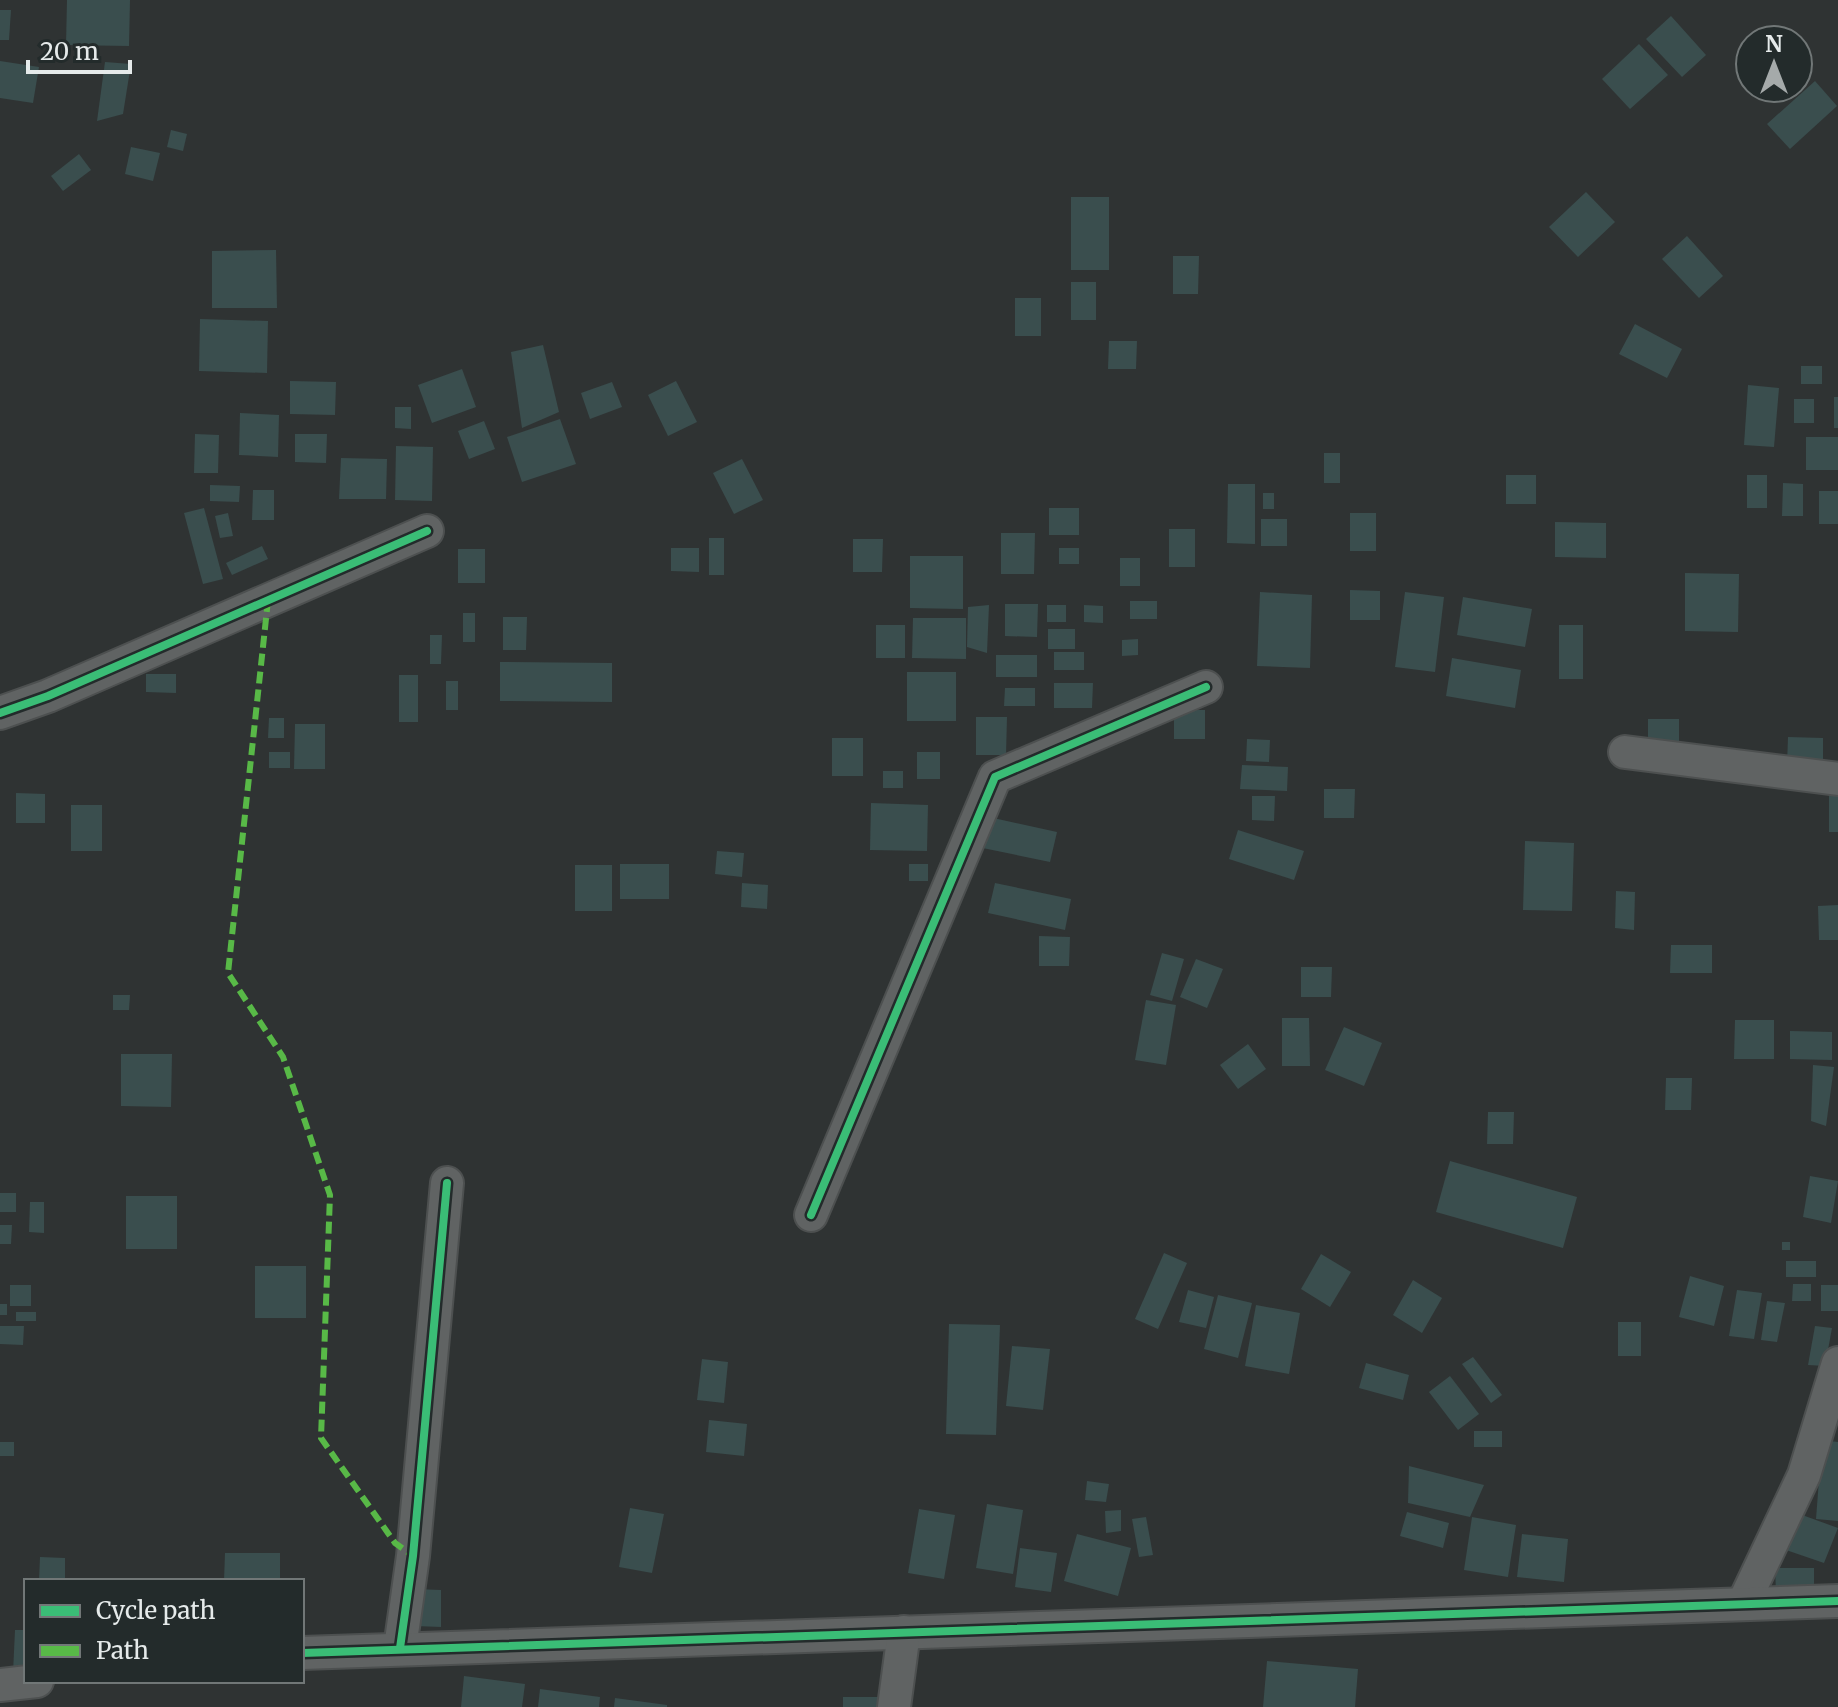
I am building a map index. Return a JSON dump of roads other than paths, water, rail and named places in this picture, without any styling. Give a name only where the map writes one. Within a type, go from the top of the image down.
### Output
[{"type":"street","points":[[0,713],[48,696],[427,531]]},
{"type":"street","points":[[811,1215],[995,777],[1206,687]]},
{"type":"street","points":[[1625,752],[1838,779]]},
{"type":"street","points":[[400,1648],[413,1556],[447,1183]]},
{"type":"street","points":[[1743,1604],[1804,1475],[1838,1363]]},
{"type":"street","points":[[304,1653],[1838,1601]]},
{"type":"street","points":[[894,1707],[904,1632]]},
{"type":"street","points":[[0,1685],[24,1682]]}]
